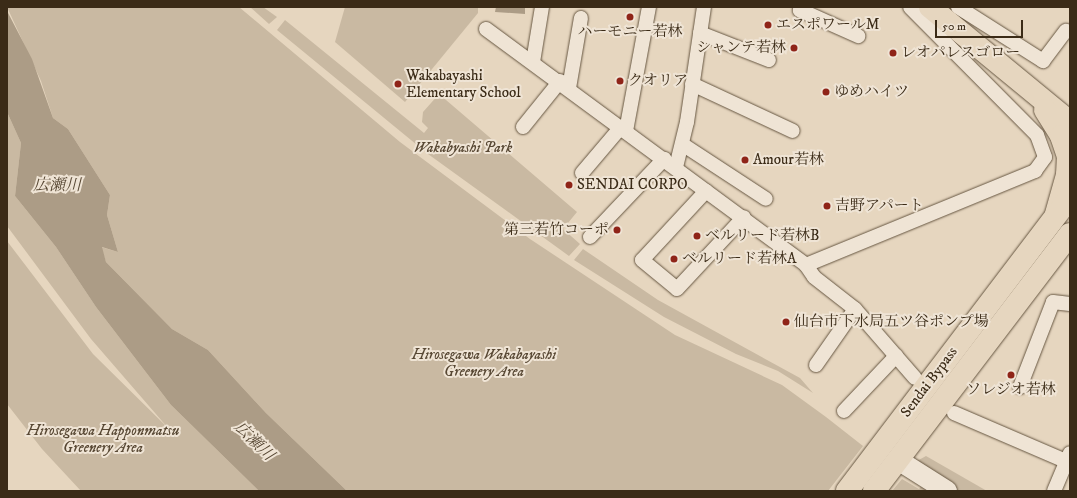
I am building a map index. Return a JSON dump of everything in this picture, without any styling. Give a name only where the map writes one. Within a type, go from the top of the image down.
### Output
[{"type":"main road","points":[[930,7],[977,60],[1031,92],[1070,122]]},
{"type":"main road","points":[[1031,92],[1051,118],[1068,156],[1067,175],[1056,214]]},
{"type":"main road","name":"Sendai Bypass","points":[[846,491],[1070,196]]},
{"type":"main road","name":"Sendai Bypass","points":[[874,491],[1070,234]]},
{"type":"street","points":[[533,62],[542,7]]},
{"type":"street","points":[[582,173],[624,129],[649,7]]},
{"type":"street","points":[[676,168],[682,144],[704,7]]},
{"type":"street","points":[[802,7],[800,10],[858,36]]},
{"type":"street","points":[[806,266],[1035,171],[1044,157],[1036,135],[977,60],[910,7]]},
{"type":"street","points":[[958,7],[1043,61],[1066,31]]},
{"type":"street","points":[[523,127],[565,85],[581,18]]},
{"type":"street","points":[[486,28],[565,85],[706,191],[744,217],[806,266],[814,277],[856,309],[915,378]]},
{"type":"street","points":[[700,33],[769,60]]},
{"type":"street","points":[[692,84],[792,131]]},
{"type":"street","points":[[682,144],[766,199]]},
{"type":"street","points":[[590,237],[664,159]]},
{"type":"street","points":[[706,191],[642,260],[677,289],[744,217]]},
{"type":"street","points":[[1020,387],[1053,302],[1070,304]]},
{"type":"street","points":[[816,365],[856,309]]},
{"type":"street","points":[[844,411],[896,356]]},
{"type":"street","points":[[954,413],[1069,457],[1054,491]]},
{"type":"street","points":[[894,465],[947,491]]},
{"type":"green space","name":"Hirosegawa Wakabayashi Greenery Area","points":[[7,7],[239,7],[400,142],[530,239],[675,335],[782,385],[863,446],[828,491],[347,491],[266,413],[208,350],[172,329],[106,262],[101,247],[118,252],[107,215],[110,195],[68,129],[53,118],[41,81]]},
{"type":"green space","points":[[250,7],[263,7],[277,17],[269,24]]},
{"type":"green space","points":[[345,7],[478,7],[478,13],[405,102],[335,42]]},
{"type":"green space","name":"Wakabyashi Park","points":[[285,20],[424,133],[428,128],[422,122],[423,112],[439,94],[577,212],[563,229],[580,244],[569,256],[428,154],[277,30]]},
{"type":"green space","name":"Hirosegawa Happonmatsu Greenery Area","points":[[7,112],[21,143],[15,196],[56,247],[96,307],[171,405],[259,491],[81,491],[42,449],[7,404],[7,241],[93,354],[168,428],[91,339],[7,226]]},
{"type":"green space","points":[[583,249],[658,300],[800,378],[813,393],[778,371],[736,354],[664,317],[574,260]]},
{"type":"green space","points":[[926,456],[987,491],[955,491],[917,461]]},
{"type":"green space","points":[[902,479],[919,489],[923,484],[929,491],[892,491]]},
{"type":"water","points":[[496,7],[525,7],[525,14],[495,12]]},
{"type":"water","name":"広瀬川","points":[[7,11],[32,59],[53,118],[68,129],[110,195],[107,215],[118,252],[102,247],[106,262],[172,329],[208,350],[266,413],[347,491],[259,491],[171,405],[96,307],[56,247],[15,196],[21,143],[7,112]]},
{"type":"place","name":"ハーモニー若林","points":[[630,17]]},
{"type":"place","name":"エスポワールM","points":[[768,25]]},
{"type":"place","name":"シャンテ若林","points":[[794,48]]},
{"type":"place","name":"レオパレスゴロー","points":[[893,53]]},
{"type":"place","name":"クオリア","points":[[620,81]]},
{"type":"place","name":"Wakabayashi Elementary School","points":[[398,84]]},
{"type":"place","name":"ゆめハイツ","points":[[826,92]]},
{"type":"place","name":"Amour若林","points":[[745,160]]},
{"type":"place","name":"SENDAI CORPO","points":[[569,185]]},
{"type":"place","name":"吉野アパート","points":[[827,206]]},
{"type":"place","name":"第三若竹コーポ","points":[[617,230]]},
{"type":"place","name":"ベルリード若林B","points":[[697,236]]},
{"type":"place","name":"ベルリード若林A","points":[[674,259]]},
{"type":"place","name":"仙台市下水局五ツ谷ポンプ場","points":[[786,322]]},
{"type":"place","name":"ソレジオ若林","points":[[1011,375]]}]
